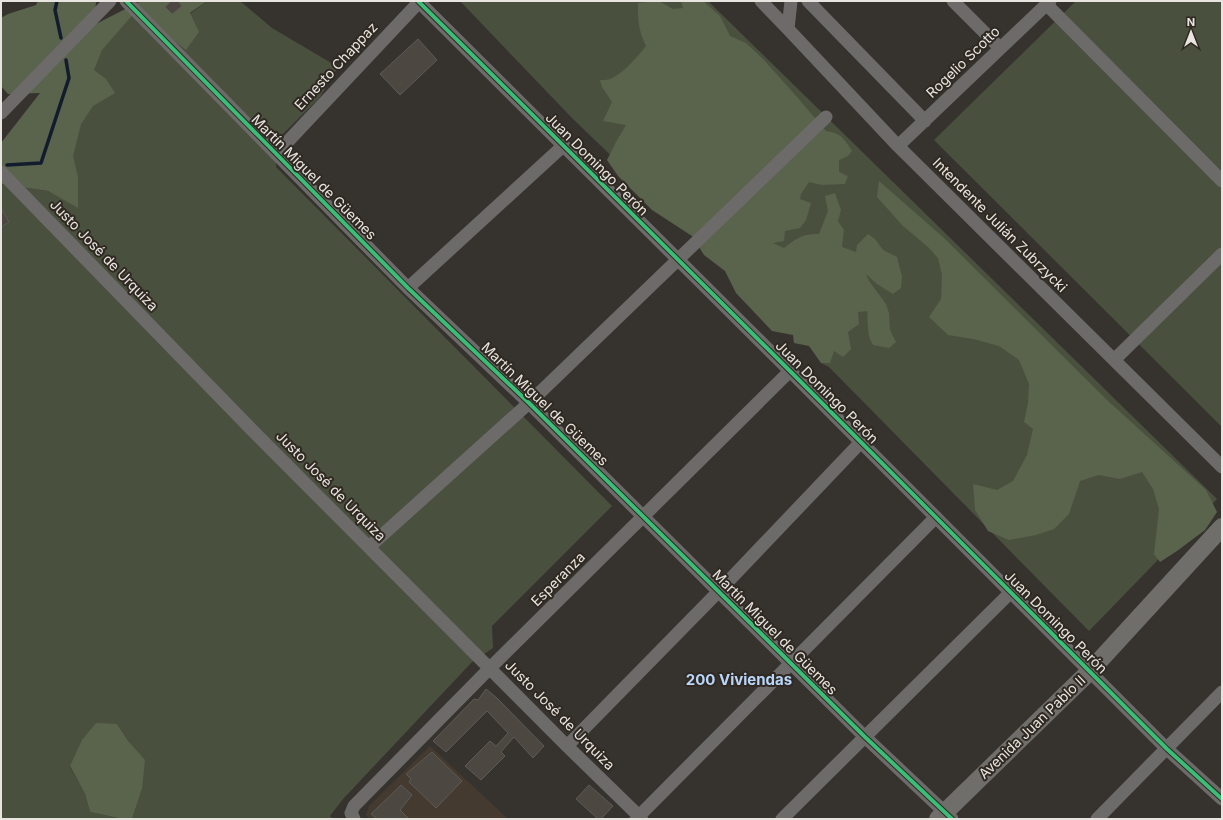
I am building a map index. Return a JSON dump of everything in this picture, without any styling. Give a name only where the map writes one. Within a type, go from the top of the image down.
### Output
[{"type":"street","points":[[1,113],[110,1]]},
{"type":"street","name":"Martín Miguel de Güemes","points":[[126,1],[408,288],[529,403],[644,516],[945,817]]},
{"type":"street","name":"Ernesto Chappaz","points":[[276,154],[419,1]]},
{"type":"street","name":"Juan Domingo Perón","points":[[419,1],[862,442],[1167,749],[1222,799]]},
{"type":"street","name":"Intendente Julián Zubrzycki","points":[[761,1],[898,146],[1222,467]]},
{"type":"street","points":[[788,29],[790,1]]},
{"type":"street","points":[[808,1],[924,121]]},
{"type":"street","points":[[953,1],[1000,48]]},
{"type":"street","points":[[1048,3],[1222,181]]},
{"type":"street","name":"Rogelio Scotto","points":[[898,146],[1048,3]]},
{"type":"street","points":[[369,547],[529,403],[826,116]]},
{"type":"street","points":[[408,288],[563,146]]},
{"type":"street","name":"Justo José de Urquiza","points":[[1,172],[247,425],[639,818]]},
{"type":"street","points":[[1114,360],[1222,254]]},
{"type":"street","name":"Esperanza","points":[[353,816],[354,806],[490,668],[790,371]]},
{"type":"street","points":[[567,746],[862,442]]},
{"type":"street","points":[[639,818],[936,517]]},
{"type":"street","name":"Avenida Juan Pablo II","points":[[945,817],[1090,671],[1222,527]]},
{"type":"street","points":[[782,819],[1011,592]]},
{"type":"street","points":[[1097,819],[1222,692]]},
{"type":"shaded area","points":[[430,746],[508,819],[370,819],[366,815],[369,806]]},
{"type":"green space","points":[[38,1],[96,2],[94,25],[141,1],[207,1],[190,13],[199,32],[186,50],[136,11],[102,50],[94,70],[106,79],[115,93],[93,106],[81,124],[73,156],[78,177],[78,208],[48,191],[1,184],[1,143],[40,93],[8,94],[1,86],[1,18],[8,14],[36,5]]},
{"type":"green space","points":[[207,1],[240,1],[272,28],[338,67],[320,97],[276,141],[276,167],[612,506],[492,626],[493,648],[472,662],[343,799],[330,816],[333,819],[132,819],[142,789],[129,742],[117,724],[70,767],[85,794],[90,812],[123,819],[1,819],[1,184],[48,191],[78,207],[10,136],[117,32],[136,10],[190,14]]},
{"type":"green space","points":[[460,1],[708,1],[1217,499],[1089,631],[829,367],[821,363],[825,363],[816,353],[572,118]]},
{"type":"green space","points":[[659,1],[673,9],[683,8],[681,1],[703,1],[720,16],[730,36],[746,43],[764,60],[826,131],[839,135],[847,143],[852,151],[848,156],[839,160],[839,172],[848,176],[845,184],[822,185],[809,182],[801,194],[800,199],[811,203],[806,220],[800,228],[785,231],[784,241],[773,243],[784,248],[800,237],[808,234],[819,234],[828,211],[825,196],[835,193],[841,210],[838,221],[844,230],[842,247],[856,252],[857,245],[868,234],[875,239],[883,250],[897,257],[902,277],[901,288],[893,294],[877,284],[866,274],[869,281],[886,304],[889,313],[890,330],[896,342],[889,348],[873,345],[868,332],[867,311],[858,312],[859,324],[848,332],[851,349],[843,357],[834,351],[830,363],[821,363],[809,346],[794,343],[793,335],[772,331],[736,293],[725,271],[704,255],[692,236],[652,210],[618,176],[607,160],[626,125],[603,121],[612,102],[602,87],[600,80],[610,79],[620,74],[630,65],[646,46],[641,35],[639,25],[638,3]]},
{"type":"green space","points":[[1076,1],[1222,1],[1222,427],[934,140]]},
{"type":"green space","points":[[879,181],[943,237],[1107,400],[1206,490],[1217,512],[1205,530],[1160,562],[1154,554],[1159,509],[1153,489],[1142,472],[1120,479],[1099,475],[1080,481],[1069,514],[1054,529],[1036,535],[1009,540],[988,531],[975,510],[973,484],[997,490],[1013,481],[1027,455],[1033,429],[1024,422],[1028,403],[1029,384],[1019,360],[999,346],[973,339],[948,335],[929,317],[941,299],[942,275],[938,258],[928,247],[903,226],[877,197]]},
{"type":"green space","points":[[96,723],[117,724],[129,742],[145,760],[142,789],[132,819],[123,819],[90,812],[85,794],[70,766],[82,740]]},
{"type":"building","points":[[171,1],[178,1],[182,6],[172,14],[165,7]]},
{"type":"building","points":[[418,39],[437,60],[400,95],[380,74]]},
{"type":"building","points":[[1,208],[9,222],[1,227]]},
{"type":"building","points":[[486,689],[497,698],[544,746],[533,758],[514,737],[501,752],[505,756],[481,780],[465,766],[490,741],[496,746],[508,733],[487,711],[446,752],[433,741],[474,699],[478,700]]},
{"type":"building","points":[[432,752],[462,781],[436,808],[409,782],[411,779],[406,774]]},
{"type":"building","points":[[401,785],[412,795],[400,810],[409,819],[377,819],[371,814]]},
{"type":"building","points":[[589,785],[613,806],[601,819],[598,819],[576,799]]},
{"type":"waterway","points":[[57,1],[55,10],[61,38]]},
{"type":"waterway","points":[[7,165],[41,163],[69,78],[66,60]]},
{"type":"cycle path","points":[[126,1],[408,288],[529,403],[865,737],[952,819]]},
{"type":"cycle path","points":[[418,1],[1167,749],[1222,799]]},
{"type":"district","name":"200 Viviendas","points":[[739,680]]}]
